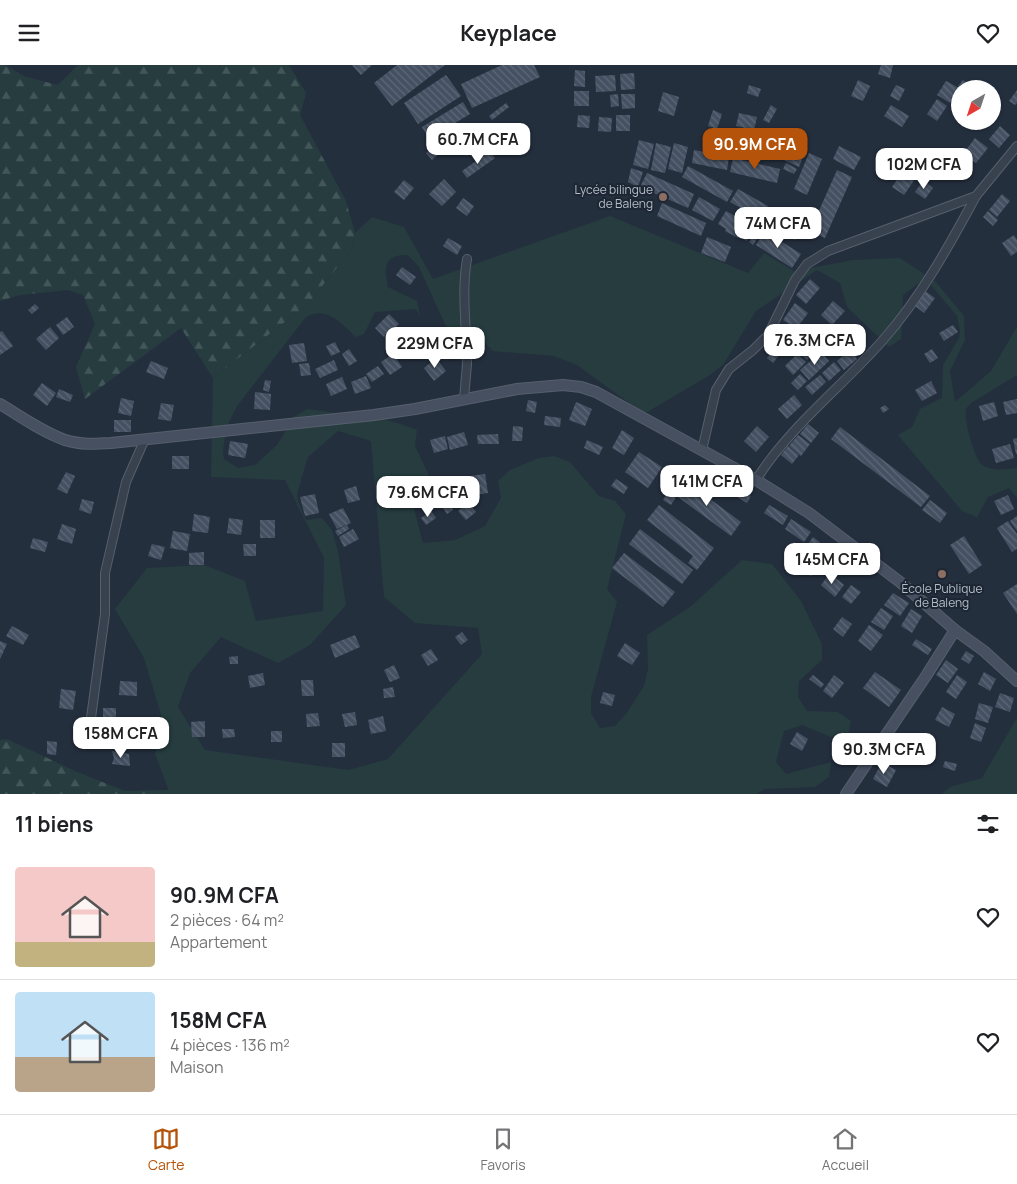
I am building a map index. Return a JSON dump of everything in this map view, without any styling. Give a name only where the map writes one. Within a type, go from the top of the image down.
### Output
[{"type":"street","points":[[756,480],[810,413],[846,380],[884,339],[908,309],[949,246],[976,197],[1017,146]]},
{"type":"street","points":[[702,451],[716,390],[729,369],[754,350],[768,335],[795,280],[807,264],[828,251],[976,197]]},
{"type":"street","points":[[464,399],[467,363],[463,302],[464,274],[467,259]]},
{"type":"street","points":[[0,404],[65,440],[87,444],[144,441],[374,415],[416,409],[517,389],[563,385],[581,387],[614,400],[756,480],[809,513],[900,582],[955,630],[984,651],[1017,681]]},
{"type":"street","points":[[91,719],[105,614],[105,573],[126,482],[144,441]]},
{"type":"street","points":[[846,794],[955,630]]},
{"type":"green space","points":[[0,65],[5,65],[26,77],[58,85],[78,65],[289,65],[306,93],[300,115],[346,201],[355,233],[351,250],[308,304],[213,378],[181,328],[85,399],[76,367],[95,324],[83,295],[68,290],[20,295],[0,301]]},
{"type":"green space","points":[[610,216],[748,273],[764,253],[794,271],[853,260],[900,258],[936,282],[964,316],[965,340],[950,371],[955,402],[991,371],[1017,327],[1017,375],[971,403],[966,409],[966,414],[968,429],[979,462],[986,467],[995,469],[1017,468],[1017,498],[1009,488],[988,497],[977,517],[962,511],[898,435],[912,427],[920,409],[942,398],[943,365],[959,338],[960,331],[957,316],[930,284],[922,281],[903,295],[901,339],[889,347],[847,307],[840,283],[817,270],[756,311],[723,365],[710,375],[644,414],[577,365],[554,356],[493,351],[473,331],[447,329],[419,267],[408,255],[394,257],[387,263],[386,268],[388,287],[417,301],[420,316],[416,309],[375,312],[364,334],[356,337],[339,322],[327,315],[320,313],[306,317],[237,406],[226,428],[223,451],[224,459],[238,468],[255,465],[277,445],[294,417],[307,409],[386,420],[417,430],[415,446],[429,475],[412,501],[423,543],[455,540],[485,526],[501,498],[498,481],[510,470],[539,458],[554,456],[570,462],[599,496],[615,501],[626,514],[607,589],[617,602],[591,697],[591,713],[600,728],[615,726],[626,714],[644,686],[648,669],[647,635],[690,607],[742,560],[772,564],[801,601],[822,644],[822,660],[799,681],[798,697],[807,711],[838,712],[851,721],[848,736],[831,737],[802,725],[784,731],[776,762],[786,774],[831,762],[829,777],[815,787],[765,789],[756,794],[170,794],[155,754],[162,718],[144,658],[115,609],[147,568],[204,565],[245,581],[256,621],[323,611],[324,558],[285,480],[211,477],[213,378],[308,304],[351,250],[355,233],[372,217],[404,227],[433,279]],"holes":[[[338,431],[371,441],[384,597],[415,623],[478,628],[482,654],[388,759],[348,770],[205,750],[178,707],[190,673],[221,637],[278,663],[310,645],[346,605],[338,551],[332,530],[322,518],[306,520],[297,494],[308,457]]]},
{"type":"green space","points":[[1017,718],[1017,794],[942,794],[950,787],[982,778]]},
{"type":"green space","points":[[7,739],[77,772],[125,791],[169,790],[170,794],[0,794],[0,740]]},
{"type":"building","points":[[352,65],[372,65],[361,75]]},
{"type":"building","points":[[397,65],[445,65],[392,106],[374,83]]},
{"type":"building","points":[[502,65],[534,65],[540,77],[472,108],[461,84]]},
{"type":"building","points":[[881,65],[893,65],[890,78],[878,74]]},
{"type":"building","points":[[575,70],[585,71],[585,87],[574,86]]},
{"type":"building","points":[[634,73],[635,89],[621,90],[620,74]]},
{"type":"building","points":[[446,75],[461,96],[418,124],[404,103]]},
{"type":"building","points":[[615,75],[616,91],[596,92],[595,76]]},
{"type":"building","points":[[858,80],[870,86],[863,101],[851,96]]},
{"type":"building","points":[[946,81],[951,84],[950,103],[937,95]]},
{"type":"building","points":[[749,85],[761,89],[758,97],[747,93]]},
{"type":"building","points":[[896,85],[905,89],[899,101],[890,96]]},
{"type":"building","points":[[1017,90],[1017,103],[1015,105],[1009,101]]},
{"type":"building","points":[[574,91],[589,91],[589,106],[574,106]]},
{"type":"building","points":[[663,92],[679,97],[674,116],[658,111]]},
{"type":"building","points":[[618,94],[619,106],[611,107],[610,95]]},
{"type":"building","points":[[621,94],[635,94],[635,108],[622,109]]},
{"type":"building","points":[[937,99],[947,106],[937,121],[927,114]]},
{"type":"building","points":[[463,102],[470,114],[429,139],[422,127]]},
{"type":"building","points":[[506,103],[509,107],[492,120],[489,116]]},
{"type":"building","points":[[771,105],[777,109],[769,123],[763,120]]},
{"type":"building","points":[[891,105],[909,116],[902,127],[884,116]]},
{"type":"building","points":[[713,110],[722,114],[717,129],[708,126]]},
{"type":"building","points":[[739,113],[757,117],[754,130],[736,126]]},
{"type":"building","points":[[578,115],[590,116],[589,128],[577,127]]},
{"type":"building","points":[[616,115],[630,115],[630,131],[616,131]]},
{"type":"building","points":[[599,117],[612,118],[611,132],[598,131]]},
{"type":"building","points":[[1001,127],[1010,135],[999,148],[989,139],[997,130],[1001,130]]},
{"type":"building","points":[[465,131],[471,139],[457,148],[452,140]]},
{"type":"building","points":[[975,138],[988,148],[976,163],[963,154]]},
{"type":"building","points":[[639,140],[654,144],[648,169],[633,165]]},
{"type":"building","points":[[656,143],[671,147],[665,173],[651,170]]},
{"type":"building","points":[[674,143],[688,147],[682,173],[668,169]]},
{"type":"building","points":[[801,145],[806,148],[802,155],[797,152]]},
{"type":"building","points":[[839,146],[861,157],[854,170],[833,159]]},
{"type":"building","points":[[432,147],[439,153],[432,160],[426,153]]},
{"type":"building","points":[[694,150],[729,157],[727,170],[692,163]]},
{"type":"building","points":[[789,150],[803,157],[799,167],[784,160]]},
{"type":"building","points":[[490,151],[495,158],[467,178],[462,171]]},
{"type":"building","points":[[809,153],[822,159],[807,195],[794,189]]},
{"type":"building","points":[[733,158],[780,169],[777,183],[730,172]]},
{"type":"building","points":[[786,163],[797,169],[794,174],[783,169]]},
{"type":"building","points":[[688,166],[733,191],[727,202],[682,177]]},
{"type":"building","points":[[631,168],[643,172],[638,187],[628,182]]},
{"type":"building","points":[[837,170],[852,177],[825,238],[810,231]]},
{"type":"building","points":[[903,171],[915,179],[904,195],[892,187]]},
{"type":"building","points":[[647,173],[694,194],[688,208],[640,187]]},
{"type":"building","points":[[444,179],[456,192],[442,206],[429,194]]},
{"type":"building","points":[[404,180],[414,188],[404,200],[394,192]]},
{"type":"building","points":[[923,180],[933,188],[925,199],[915,192]]},
{"type":"building","points":[[738,189],[768,206],[760,219],[730,202]]},
{"type":"building","points":[[1002,194],[1010,201],[997,217],[989,210]]},
{"type":"building","points":[[699,197],[720,209],[713,221],[692,210]]},
{"type":"building","points":[[463,198],[474,206],[467,216],[456,208]]},
{"type":"building","points":[[662,203],[706,223],[701,236],[657,216]]},
{"type":"building","points":[[774,208],[804,226],[795,240],[766,222]]},
{"type":"building","points":[[726,211],[755,227],[747,241],[725,231],[726,229],[718,224]]},
{"type":"building","points":[[988,211],[998,220],[993,226],[983,217]]},
{"type":"building","points":[[765,231],[801,254],[792,268],[756,245]]},
{"type":"building","points":[[755,232],[760,235],[753,245],[749,242]]},
{"type":"building","points":[[1014,235],[1017,240],[1017,252],[1011,256],[1002,243]]},
{"type":"building","points":[[707,237],[731,247],[725,262],[701,253]]},
{"type":"building","points":[[448,238],[462,246],[457,255],[443,246]]},
{"type":"building","points":[[402,267],[416,277],[410,285],[396,275]]},
{"type":"building","points":[[810,279],[820,288],[806,304],[796,295]]},
{"type":"building","points":[[925,291],[935,298],[924,313],[915,306]]},
{"type":"building","points":[[833,301],[845,311],[832,325],[821,315]]},
{"type":"building","points":[[795,303],[808,313],[796,329],[783,320]]},
{"type":"building","points":[[35,304],[39,308],[32,314],[28,310]]},
{"type":"building","points":[[389,314],[399,324],[384,337],[375,328]]},
{"type":"building","points":[[67,317],[74,327],[63,335],[56,325]]},
{"type":"building","points":[[837,324],[853,337],[848,343],[832,331]]},
{"type":"building","points":[[953,325],[958,332],[944,341],[939,333]]},
{"type":"building","points":[[785,326],[799,335],[792,345],[778,335]]},
{"type":"building","points":[[50,327],[59,338],[46,350],[36,339]]},
{"type":"building","points":[[2,331],[13,346],[0,355],[0,332]]},
{"type":"building","points":[[424,334],[433,346],[420,355],[411,343]]},
{"type":"building","points":[[775,335],[790,345],[784,354],[769,345]]},
{"type":"building","points":[[833,335],[845,347],[837,356],[824,344]]},
{"type":"building","points":[[810,340],[819,347],[807,360],[799,352]]},
{"type":"building","points":[[335,342],[340,352],[331,356],[326,346]]},
{"type":"building","points":[[304,343],[307,361],[292,363],[289,345]]},
{"type":"building","points":[[454,343],[463,353],[457,358],[448,348]]},
{"type":"building","points":[[349,349],[357,361],[349,366],[342,354]]},
{"type":"building","points":[[774,349],[780,354],[773,363],[767,358]]},
{"type":"building","points":[[932,349],[938,358],[930,363],[924,354]]},
{"type":"building","points":[[850,350],[857,359],[844,370],[837,361]]},
{"type":"building","points":[[821,352],[829,361],[809,380],[800,370]]},
{"type":"building","points":[[393,354],[402,367],[390,375],[381,362]]},
{"type":"building","points":[[797,354],[806,362],[793,375],[785,366]]},
{"type":"building","points":[[436,358],[446,371],[434,381],[424,368]]},
{"type":"building","points":[[334,360],[338,370],[320,378],[315,369]]},
{"type":"building","points":[[151,361],[168,368],[164,379],[146,372]]},
{"type":"building","points":[[834,362],[841,370],[829,381],[822,373]]},
{"type":"building","points":[[309,363],[311,375],[301,376],[299,364]]},
{"type":"building","points":[[378,366],[384,374],[372,382],[366,374]]},
{"type":"building","points":[[800,374],[807,381],[798,390],[791,383]]},
{"type":"building","points":[[820,375],[826,382],[812,395],[805,387]]},
{"type":"building","points":[[366,376],[371,388],[355,394],[351,382]]},
{"type":"building","points":[[342,377],[347,389],[331,396],[326,384]]},
{"type":"building","points":[[265,380],[271,381],[269,392],[263,390]]},
{"type":"building","points":[[931,381],[937,393],[922,401],[915,390]]},
{"type":"building","points":[[42,383],[56,393],[47,406],[33,395]]},
{"type":"building","points":[[59,389],[73,395],[70,402],[56,397]]},
{"type":"building","points":[[255,392],[271,394],[270,410],[254,409]]},
{"type":"building","points":[[794,395],[802,405],[787,419],[778,409]]},
{"type":"building","points":[[121,398],[134,401],[131,416],[118,413]]},
{"type":"building","points":[[1017,399],[1017,413],[1006,415],[1003,402]]},
{"type":"building","points":[[528,400],[537,402],[535,413],[526,411]]},
{"type":"building","points":[[576,402],[592,409],[585,426],[569,420]]},
{"type":"building","points":[[994,402],[998,416],[983,421],[979,406]]},
{"type":"building","points":[[161,403],[174,405],[171,421],[158,419]]},
{"type":"building","points":[[885,405],[889,409],[883,413],[880,408]]},
{"type":"building","points":[[545,416],[561,418],[560,427],[544,425]]},
{"type":"building","points":[[114,420],[131,420],[131,432],[114,432]]},
{"type":"building","points":[[808,424],[819,433],[811,443],[800,434]]},
{"type":"building","points":[[513,426],[523,427],[522,441],[512,441]]},
{"type":"building","points":[[757,426],[769,437],[756,452],[744,441]]},
{"type":"building","points":[[840,427],[930,496],[921,507],[831,439]]},
{"type":"building","points":[[622,430],[634,438],[624,455],[612,448]]},
{"type":"building","points":[[464,432],[468,445],[450,450],[447,437]]},
{"type":"building","points":[[498,434],[499,444],[478,444],[477,435]]},
{"type":"building","points":[[798,435],[810,444],[801,456],[789,446]]},
{"type":"building","points":[[445,436],[448,449],[434,453],[430,440]]},
{"type":"building","points":[[1017,438],[1017,454],[1016,454],[1013,439]]},
{"type":"building","points":[[587,440],[603,447],[599,455],[584,448]]},
{"type":"building","points":[[230,441],[248,444],[245,458],[228,455]]},
{"type":"building","points":[[1010,444],[1014,458],[996,463],[992,449]]},
{"type":"building","points":[[788,446],[799,455],[792,464],[781,455]]},
{"type":"building","points":[[639,452],[662,467],[648,488],[625,472]]},
{"type":"building","points":[[172,456],[189,456],[189,469],[172,469]]},
{"type":"building","points":[[66,472],[75,476],[67,494],[57,489]]},
{"type":"building","points":[[485,474],[488,493],[473,495],[470,476]]},
{"type":"building","points":[[682,478],[741,522],[731,536],[678,497],[680,494],[674,489]]},
{"type":"building","points":[[616,479],[628,487],[624,494],[611,486]]},
{"type":"building","points":[[356,486],[360,500],[348,503],[344,490]]},
{"type":"building","points":[[738,488],[751,496],[747,503],[734,495]]},
{"type":"building","points":[[670,489],[678,494],[671,505],[663,500]]},
{"type":"building","points":[[315,494],[319,513],[305,516],[300,497]]},
{"type":"building","points":[[1008,495],[1014,509],[1001,515],[994,501]]},
{"type":"building","points":[[445,496],[453,510],[447,514],[438,500]]},
{"type":"building","points":[[82,499],[94,502],[91,514],[79,510]]},
{"type":"building","points":[[930,500],[947,513],[940,523],[922,510]]},
{"type":"building","points":[[468,503],[476,512],[466,520],[458,511]]},
{"type":"building","points":[[659,505],[714,548],[697,570],[688,563],[693,556],[647,520]]},
{"type":"building","points":[[769,505],[788,516],[783,525],[764,513]]},
{"type":"building","points":[[343,508],[351,523],[337,529],[329,514]]},
{"type":"building","points":[[431,511],[436,518],[426,525],[421,518]]},
{"type":"building","points":[[194,514],[210,517],[208,533],[192,531]]},
{"type":"building","points":[[1017,516],[1017,531],[1010,521]]},
{"type":"building","points":[[229,518],[243,520],[241,535],[227,533]]},
{"type":"building","points":[[791,519],[811,532],[804,542],[785,529]]},
{"type":"building","points":[[260,520],[275,520],[275,538],[260,538]]},
{"type":"building","points":[[1008,521],[1017,534],[1017,549],[1012,552],[997,528]]},
{"type":"building","points":[[62,524],[76,529],[72,544],[57,539]]},
{"type":"building","points":[[347,525],[349,529],[338,536],[335,531]]},
{"type":"building","points":[[353,529],[359,539],[344,547],[339,537]]},
{"type":"building","points":[[640,529],[693,570],[682,584],[629,544]]},
{"type":"building","points":[[173,531],[190,534],[187,551],[170,548]]},
{"type":"building","points":[[964,536],[982,565],[969,574],[950,545]]},
{"type":"building","points":[[813,537],[826,547],[820,554],[808,544]]},
{"type":"building","points":[[33,538],[48,542],[45,552],[30,548]]},
{"type":"building","points":[[794,542],[822,561],[811,576],[784,557]]},
{"type":"building","points":[[152,544],[165,547],[161,560],[148,556]]},
{"type":"building","points":[[243,544],[256,544],[256,556],[244,556]]},
{"type":"building","points":[[836,551],[847,559],[842,567],[830,558]]},
{"type":"building","points":[[204,552],[204,565],[189,565],[189,553]]},
{"type":"building","points":[[624,553],[675,592],[663,607],[612,568]]},
{"type":"building","points":[[830,573],[844,585],[835,597],[821,585]]},
{"type":"building","points":[[1017,584],[1017,614],[1003,593]]},
{"type":"building","points":[[851,585],[861,592],[851,604],[842,597]]},
{"type":"building","points":[[893,593],[909,603],[900,616],[884,605]]},
{"type":"building","points":[[881,608],[893,616],[884,630],[871,622]]},
{"type":"building","points":[[911,609],[922,616],[912,633],[901,626]]},
{"type":"building","points":[[842,617],[852,624],[843,637],[833,629]]},
{"type":"building","points":[[869,625],[883,635],[871,651],[858,641]]},
{"type":"building","points":[[12,626],[29,635],[23,645],[6,636]]},
{"type":"building","points":[[462,632],[468,640],[461,645],[455,637]]},
{"type":"building","points":[[355,635],[360,647],[335,658],[330,645]]},
{"type":"building","points":[[916,639],[932,649],[928,655],[912,645]]},
{"type":"building","points":[[0,641],[7,644],[0,659]]},
{"type":"building","points":[[625,643],[640,653],[632,665],[617,656]]},
{"type":"building","points":[[431,649],[438,660],[428,666],[421,655]]},
{"type":"building","points":[[966,651],[974,656],[969,664],[961,659]]},
{"type":"building","points":[[238,656],[238,664],[230,664],[229,657]]},
{"type":"building","points":[[946,660],[958,669],[948,683],[936,675]]},
{"type":"building","points":[[394,665],[400,678],[390,682],[384,670]]},
{"type":"building","points":[[875,672],[901,690],[889,707],[863,688]]},
{"type":"building","points":[[984,672],[996,679],[990,691],[978,684]]},
{"type":"building","points":[[263,673],[265,685],[250,688],[248,676]]},
{"type":"building","points":[[813,675],[824,684],[821,688],[809,679]]},
{"type":"building","points":[[834,675],[844,683],[832,698],[823,691]]},
{"type":"building","points":[[957,675],[967,682],[956,699],[946,692]]},
{"type":"building","points":[[301,680],[313,680],[314,696],[302,696]]},
{"type":"building","points":[[120,681],[137,682],[137,696],[119,695]]},
{"type":"building","points":[[393,687],[395,697],[384,698],[383,689]]},
{"type":"building","points":[[61,689],[76,691],[73,710],[59,708]]},
{"type":"building","points":[[603,692],[615,695],[612,706],[600,703]]},
{"type":"building","points":[[1000,693],[1014,698],[1010,712],[995,707]]},
{"type":"building","points":[[979,703],[993,707],[988,723],[975,719]]},
{"type":"building","points":[[942,707],[955,714],[949,727],[935,720]]},
{"type":"building","points":[[103,708],[116,708],[116,720],[103,719]]},
{"type":"building","points":[[355,712],[357,725],[345,727],[342,714]]},
{"type":"building","points":[[318,713],[320,726],[307,727],[306,714]]},
{"type":"building","points":[[383,716],[386,731],[371,734],[368,720]]},
{"type":"building","points":[[205,721],[205,737],[192,737],[191,722]]},
{"type":"building","points":[[78,723],[98,725],[97,742],[76,741]]},
{"type":"building","points":[[975,723],[986,728],[981,742],[970,738]]},
{"type":"building","points":[[103,725],[117,725],[117,742],[103,742]]},
{"type":"building","points":[[222,729],[234,729],[235,737],[223,738]]},
{"type":"building","points":[[271,731],[282,731],[282,742],[271,742]]},
{"type":"building","points":[[797,732],[808,739],[802,751],[790,744]]},
{"type":"building","points":[[128,736],[140,736],[141,747],[129,748]]},
{"type":"building","points":[[47,741],[57,742],[56,755],[47,754]]},
{"type":"building","points":[[332,743],[345,743],[345,757],[332,757]]},
{"type":"building","points":[[112,751],[129,754],[130,766],[112,764],[114,758]]},
{"type":"building","points":[[945,761],[957,764],[955,771],[943,767]]},
{"type":"building","points":[[882,762],[896,770],[887,787],[873,779]]},
{"type":"place","name":"Lycée bilingue de Baleng","points":[[663,197]]},
{"type":"place","name":"École Publique de Baleng","points":[[942,574]]}]
